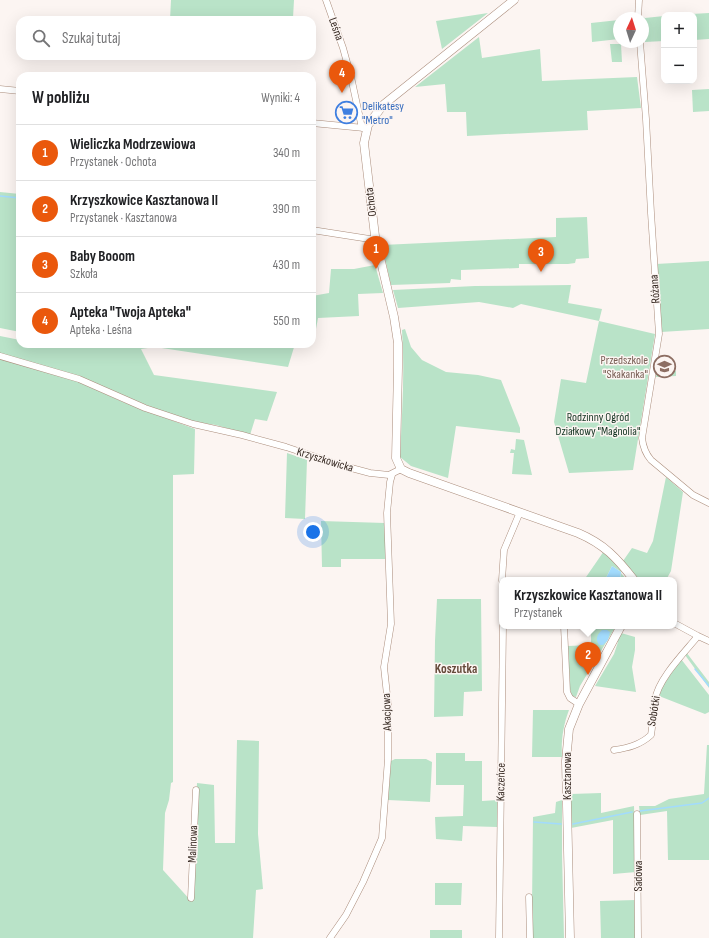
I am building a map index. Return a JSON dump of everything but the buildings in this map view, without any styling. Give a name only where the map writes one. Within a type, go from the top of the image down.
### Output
[{"type":"street","name":"Leśna","points":[[326,0],[347,61],[364,128]]},
{"type":"street","points":[[316,122],[364,128],[383,105],[514,0]]},
{"type":"street","points":[[638,12],[639,0]]},
{"type":"street","name":"Różana","points":[[640,48],[659,334],[642,438],[643,447],[646,455],[651,460],[693,495],[709,503]]},
{"type":"street","points":[[0,89],[16,91]]},
{"type":"street","name":"Ochota","points":[[364,128],[365,150],[376,240],[396,328],[398,368],[395,453],[397,463],[401,469]]},
{"type":"street","points":[[316,231],[376,240]]},
{"type":"street","name":"Krzyszkowicka","points":[[0,356],[79,379],[145,408],[188,423],[220,429],[286,447],[353,468],[383,475],[392,474]]},
{"type":"street","points":[[392,474],[401,469],[578,533],[594,540],[609,550],[632,577]]},
{"type":"street","name":"Akacjowa","points":[[330,938],[346,915],[363,882],[382,838],[388,759],[388,704],[384,666],[391,624],[388,513],[392,474]]},
{"type":"street","points":[[502,577],[504,550],[520,512]]},
{"type":"street","points":[[677,625],[709,640]]},
{"type":"street","name":"Kaczeńce","points":[[499,938],[503,629]]},
{"type":"street","points":[[564,629],[567,692],[570,698],[579,704]]},
{"type":"street","name":"Kasztanowa","points":[[570,938],[566,761],[569,729],[579,704],[619,629]]},
{"type":"street","name":"Sobótki","points":[[614,750],[632,747],[651,735],[655,700],[659,686],[680,656],[698,636]]},
{"type":"street","name":"Malinowa","points":[[192,898],[196,790]]},
{"type":"street","name":"Sadowa","points":[[637,814],[638,938]]},
{"type":"street","points":[[529,896],[530,938]]},
{"type":"green space","points":[[171,0],[294,0],[293,16],[170,16]]},
{"type":"green space","points":[[488,13],[442,49],[436,21]]},
{"type":"green space","points":[[709,13],[709,39],[697,40],[697,14]]},
{"type":"green space","points":[[661,16],[661,41],[649,42],[649,18]]},
{"type":"green space","points":[[613,21],[613,40],[592,42],[591,23]]},
{"type":"green space","points":[[479,37],[482,58],[540,49],[542,81],[637,77],[641,108],[587,111],[588,130],[467,136],[466,112],[447,112],[445,84],[415,87]]},
{"type":"green space","points":[[610,44],[613,44],[613,48],[621,48],[622,62],[612,62]]},
{"type":"green space","points":[[709,89],[709,111],[693,112],[692,90]]},
{"type":"green space","points":[[0,192],[16,194],[16,331],[0,328]]},
{"type":"green space","points":[[587,217],[589,258],[576,259],[575,263],[519,264],[519,268],[461,270],[461,280],[451,279],[450,283],[391,285],[382,245],[556,237],[556,218]]},
{"type":"green space","points":[[709,261],[709,329],[661,332],[656,264]]},
{"type":"green space","points":[[375,265],[383,293],[358,294],[359,316],[318,318],[316,329],[316,295],[329,293],[331,269],[354,269]]},
{"type":"green space","points":[[571,285],[568,303],[602,309],[599,321],[521,304],[513,308],[479,302],[398,308],[393,290],[475,286]]},
{"type":"green space","name":"Rodzinny Ogród Działkowy \"Magnolia\"","points":[[599,321],[655,334],[633,470],[569,473],[554,422],[561,379],[586,383]]},
{"type":"green space","name":"Rodzinny Ogród Działkowy \"Magnolia\"","points":[[405,329],[411,347],[422,360],[446,372],[478,375],[501,380],[520,428],[520,433],[456,426],[448,478],[411,466],[400,457],[403,377],[402,330]]},
{"type":"green space","points":[[0,336],[16,339],[16,348],[148,348],[141,349],[154,375],[277,392],[267,421],[255,419],[250,435],[216,425],[188,421],[145,406],[98,386],[0,355]]},
{"type":"green space","points":[[162,348],[294,348],[288,367]]},
{"type":"green space","points":[[0,359],[73,379],[123,402],[195,429],[194,474],[173,475],[173,782],[171,783],[169,800],[165,813],[163,870],[192,902],[197,783],[214,785],[215,843],[235,843],[237,740],[259,741],[258,834],[263,889],[256,890],[253,938],[0,938]]},
{"type":"green space","points":[[657,368],[661,368],[661,371],[676,371],[676,376],[656,377]]},
{"type":"green space","points":[[516,439],[524,440],[532,475],[512,474],[514,453],[510,453],[511,449],[515,450]]},
{"type":"green space","points":[[287,453],[307,460],[305,519],[285,518]]},
{"type":"green space","points":[[666,477],[683,492],[671,571],[668,577],[636,577],[623,561],[632,548],[647,553],[653,541]]},
{"type":"green space","points":[[321,521],[385,523],[386,559],[341,559],[341,567],[322,567]]},
{"type":"green space","points":[[604,551],[622,569],[621,573],[624,577],[620,577],[621,572],[612,566],[606,577],[586,577]]},
{"type":"green space","points":[[437,599],[481,599],[482,691],[464,692],[463,716],[434,717]]},
{"type":"green space","points":[[614,629],[580,686],[576,697],[572,696],[570,689],[568,646],[591,645],[591,630]]},
{"type":"green space","points":[[621,633],[635,637],[635,650],[632,667],[636,692],[595,686],[614,654],[618,642],[616,640]]},
{"type":"green space","points":[[686,652],[709,682],[709,688],[685,655]]},
{"type":"green space","points":[[681,659],[709,695],[709,712],[705,714],[659,696],[662,687]]},
{"type":"green space","points":[[533,710],[569,710],[563,733],[562,757],[532,757]]},
{"type":"green space","points":[[707,745],[709,745],[709,860],[668,860],[667,811],[640,815],[639,806],[655,806],[669,799],[704,794]]},
{"type":"green space","points":[[436,753],[465,753],[465,761],[482,761],[482,801],[498,800],[497,827],[463,826],[462,841],[436,839],[435,817],[463,816],[464,785],[436,785]]},
{"type":"green space","points":[[395,759],[426,759],[432,762],[430,802],[388,800],[391,761]]},
{"type":"green space","points":[[601,793],[601,813],[634,806],[636,872],[613,874],[613,820],[571,828],[571,794]]},
{"type":"green space","points":[[562,800],[564,938],[533,938],[533,817],[555,813],[556,802]]},
{"type":"green space","points":[[435,883],[462,883],[461,905],[435,905]]},
{"type":"green space","points":[[636,900],[635,938],[601,938],[600,901]]},
{"type":"green space","points":[[430,930],[462,930],[462,938],[430,938]]},
{"type":"water","points":[[612,566],[621,572],[620,577],[606,577]]},
{"type":"water","points":[[602,630],[607,630],[610,632],[608,640],[603,645],[599,645],[597,637]]},
{"type":"waterway","points":[[0,196],[16,198]]},
{"type":"waterway","points":[[695,669],[709,686]]},
{"type":"waterway","points":[[640,811],[702,803],[709,798]]},
{"type":"waterway","points":[[573,824],[632,812]]},
{"type":"waterway","points":[[534,822],[561,824]]},
{"type":"place","name":"Apteka \"Twoja Apteka\"","points":[[342,93]]},
{"type":"place","name":"Delikatesy \"Metro\"","points":[[346,113]]},
{"type":"place","name":"Wieliczka Modrzewiowa","points":[[376,269]]},
{"type":"place","name":"Baby Booom","points":[[541,272]]},
{"type":"place","name":"Przedszkole \"Skakanka\"","points":[[664,367]]},
{"type":"place","name":"Krzyszkowice Kasztanowa II","points":[[588,675]]},
{"type":"district","name":"Koszutka","points":[[456,669]]}]
